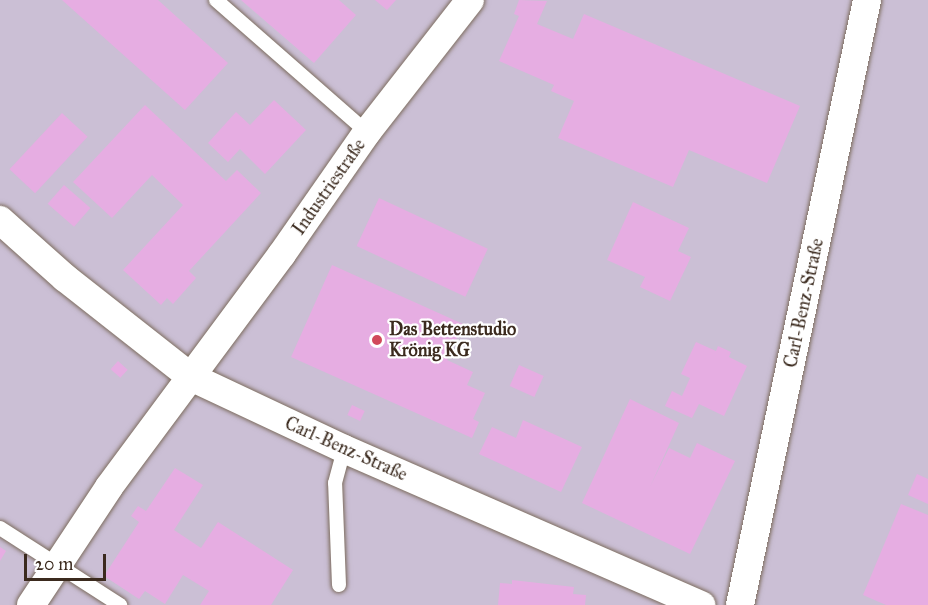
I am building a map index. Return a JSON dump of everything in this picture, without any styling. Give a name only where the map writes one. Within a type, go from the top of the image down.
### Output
[{"type":"street","name":"Industriestraße","points":[[31,605],[109,487],[282,254],[367,132],[470,0]]},
{"type":"street","name":"Carl-Benz-Straße","points":[[740,605],[867,0]]},
{"type":"street","points":[[0,220],[65,278],[191,377]]},
{"type":"street","name":"Carl-Benz-Straße","points":[[191,377],[344,449],[701,605]]},
{"type":"lane","points":[[216,0],[367,132]]},
{"type":"lane","points":[[339,585],[335,483],[344,449]]},
{"type":"lane","points":[[0,528],[120,605]]},
{"type":"shaded area","points":[[0,0],[928,0],[928,605],[0,605]]},
{"type":"building","points":[[62,0],[158,0],[228,63],[185,110]]},
{"type":"building","points":[[241,0],[339,0],[356,15],[314,63]]},
{"type":"building","points":[[375,0],[396,0],[387,10]]},
{"type":"building","points":[[519,0],[547,1],[537,24],[573,39],[584,14],[800,106],[767,183],[689,150],[673,187],[558,138],[574,101],[551,91],[554,85],[499,61],[519,16],[514,14]]},
{"type":"building","points":[[274,100],[306,130],[265,174],[240,149],[228,162],[208,143],[236,112],[250,125]]},
{"type":"building","points":[[145,105],[226,181],[237,170],[261,193],[189,271],[196,278],[173,304],[167,298],[161,305],[123,270],[183,205],[152,175],[112,218],[73,182]]},
{"type":"building","points":[[62,113],[88,137],[35,193],[9,169]]},
{"type":"building","points":[[64,185],[90,208],[74,227],[48,204]]},
{"type":"building","points":[[379,198],[488,249],[465,297],[357,246]]},
{"type":"building","points":[[633,202],[689,228],[678,251],[691,257],[670,301],[640,287],[645,277],[607,260]]},
{"type":"building","name":"Das Bettenstudio Krönig KG","points":[[332,265],[463,324],[447,360],[473,372],[467,385],[485,393],[473,419],[479,422],[472,438],[291,357]]},
{"type":"building","points":[[696,342],[716,351],[718,346],[731,352],[729,357],[747,366],[724,416],[699,404],[692,418],[665,406],[672,391],[682,396],[690,378],[681,374]]},
{"type":"building","points":[[118,361],[128,370],[120,378],[111,369]]},
{"type":"building","points":[[519,365],[544,376],[534,397],[510,386]]},
{"type":"building","points":[[630,399],[679,423],[650,487],[669,448],[690,458],[697,443],[735,461],[690,554],[582,503]]},
{"type":"building","points":[[352,405],[365,411],[360,421],[347,415]]},
{"type":"building","points":[[523,420],[582,447],[561,492],[479,454],[492,427],[516,438]]},
{"type":"building","points":[[175,468],[203,485],[174,530],[201,548],[218,522],[293,570],[271,605],[200,605],[209,591],[183,575],[165,604],[145,591],[139,599],[104,576],[139,522],[131,516],[138,506],[146,511]]},
{"type":"building","points":[[917,474],[928,479],[928,504],[908,495]]},
{"type":"building","points":[[901,504],[928,515],[928,605],[886,605],[863,595]]},
{"type":"building","points":[[0,547],[6,551],[0,561]]},
{"type":"building","points":[[512,580],[574,587],[573,594],[586,595],[585,605],[498,605],[500,583],[512,584]]},
{"type":"place","name":"Das Bettenstudio Krönig KG","points":[[377,340]]}]
